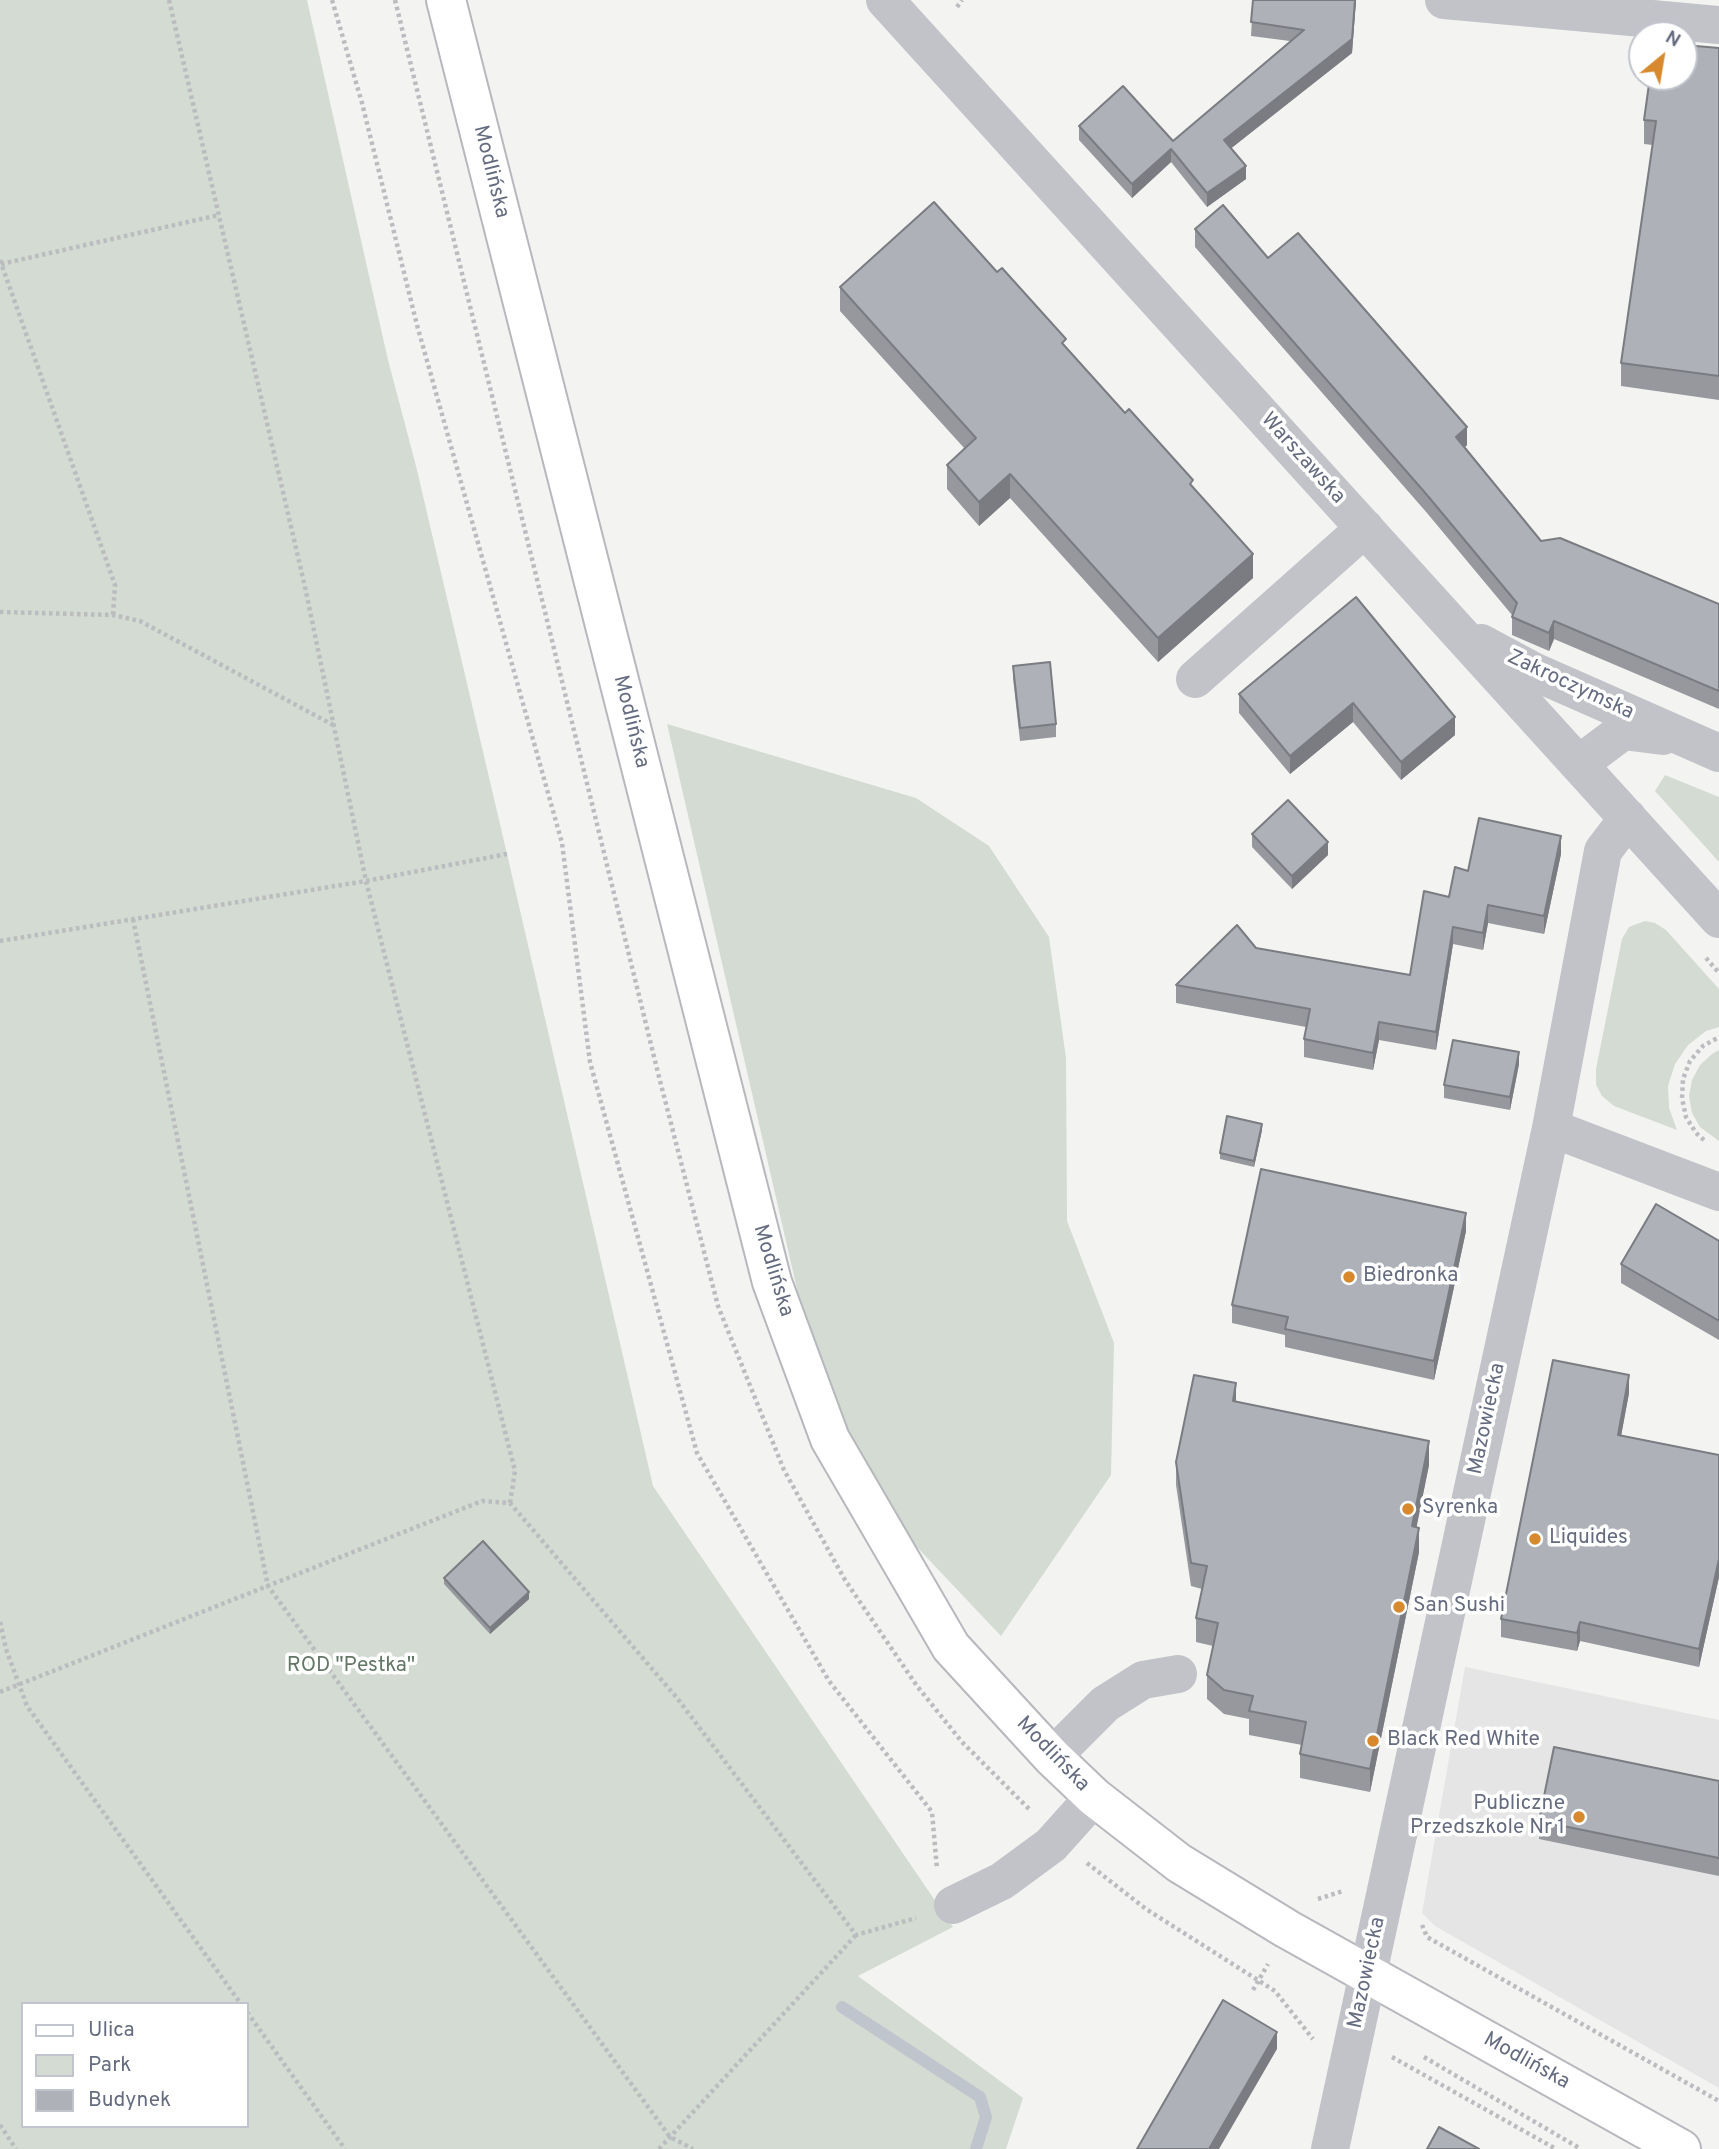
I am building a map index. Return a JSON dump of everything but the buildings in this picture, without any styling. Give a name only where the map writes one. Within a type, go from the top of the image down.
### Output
[{"type":"main road","name":"Modlińska","points":[[446,0],[772,1282],[830,1439],[951,1647],[1052,1756],[1094,1797],[1179,1863],[1287,1929],[1681,2149]]},
{"type":"street","name":"Warszawska","points":[[885,0],[1719,919]]},
{"type":"street","points":[[1444,0],[1719,25]]},
{"type":"street","points":[[1195,679],[1365,528]]},
{"type":"street","name":"Zakroczymska","points":[[1457,630],[1535,672],[1702,746]]},
{"type":"street","name":"Zakroczymska","points":[[1579,764],[1623,731],[1702,746]]},
{"type":"street","name":"Mazowiecka","points":[[1330,2149],[1550,1128],[1603,851],[1628,818]]},
{"type":"street","points":[[1550,1128],[1719,1192]]},
{"type":"street","points":[[1052,1756],[1105,1704],[1143,1681],[1178,1674]]},
{"type":"street","points":[[953,1905],[1002,1881],[1051,1845],[1094,1797]]},
{"type":"path","points":[[169,0],[335,726],[366,881],[515,1471],[510,1503]]},
{"type":"path","points":[[332,0],[362,103],[417,325],[562,843],[590,1062],[697,1453],[829,1681],[932,1812],[938,1875],[953,1905]]},
{"type":"path","points":[[957,8],[962,0]]},
{"type":"path","points":[[113,615],[115,585],[0,263],[219,215]]},
{"type":"path","points":[[0,612],[113,615],[140,621],[335,726]]},
{"type":"path","points":[[0,941],[366,881],[507,854]]},
{"type":"path","points":[[133,919],[268,1586],[670,2137],[693,2149]]},
{"type":"path","points":[[1711,1146],[1696,1133],[1686,1117],[1682,1098],[1683,1079],[1690,1061],[1703,1046],[1719,1037]]},
{"type":"path","points":[[0,1692],[482,1501],[510,1503],[677,1698],[856,1935]]},
{"type":"path","points":[[0,1622],[6,1649],[27,1706],[240,2002]]},
{"type":"path","points":[[1253,1990],[1302,1904],[1361,1885],[1408,1895],[1427,1937],[1719,2101]]},
{"type":"path","points":[[659,2149],[856,1935],[917,1917]]},
{"type":"path","points":[[248,2013],[345,2149]]},
{"type":"path","points":[[1423,2057],[1581,2149]]},
{"type":"path","points":[[1416,2070],[1556,2149]]},
{"type":"path","points":[[0,2125],[16,2149]]},
{"type":"shaded area","name":"Publiczne Przedszkole Nr 1","points":[[1465,1667],[1719,1720],[1719,2088],[1435,1926],[1422,1913]]},
{"type":"green space","name":"ROD \"Pestka\"","points":[[0,0],[307,0],[388,360],[416,466],[653,1486],[953,1927],[858,1976],[1023,2098],[1006,2149],[0,2149]]},
{"type":"green space","points":[[667,724],[916,798],[989,846],[1049,937],[1066,1058],[1067,1221],[1114,1343],[1111,1475],[1001,1636],[914,1544],[844,1428],[797,1289]]},
{"type":"green space","points":[[1665,775],[1719,797],[1719,862],[1655,791]]},
{"type":"green space","points":[[1645,921],[1655,923],[1666,930],[1719,989],[1719,1027],[1706,1031],[1688,1045],[1675,1064],[1668,1086],[1669,1108],[1677,1130],[1614,1106],[1602,1096],[1596,1085],[1596,1069],[1622,939],[1629,927]]},
{"type":"green space","points":[[1719,1050],[1719,1141],[1700,1127],[1692,1113],[1689,1096],[1692,1080],[1700,1065]]},
{"type":"waterway","points":[[842,2007],[980,2097],[986,2117],[976,2149]]},
{"type":"place","name":"Biedronka","points":[[1349,1277]]},
{"type":"place","name":"Syrenka","points":[[1408,1509]]},
{"type":"place","name":"Liquides","points":[[1535,1539]]},
{"type":"place","name":"San Sushi","points":[[1399,1607]]},
{"type":"place","name":"Black Red White","points":[[1373,1741]]},
{"type":"place","name":"Publiczne Przedszkole Nr 1","points":[[1579,1817]]}]
